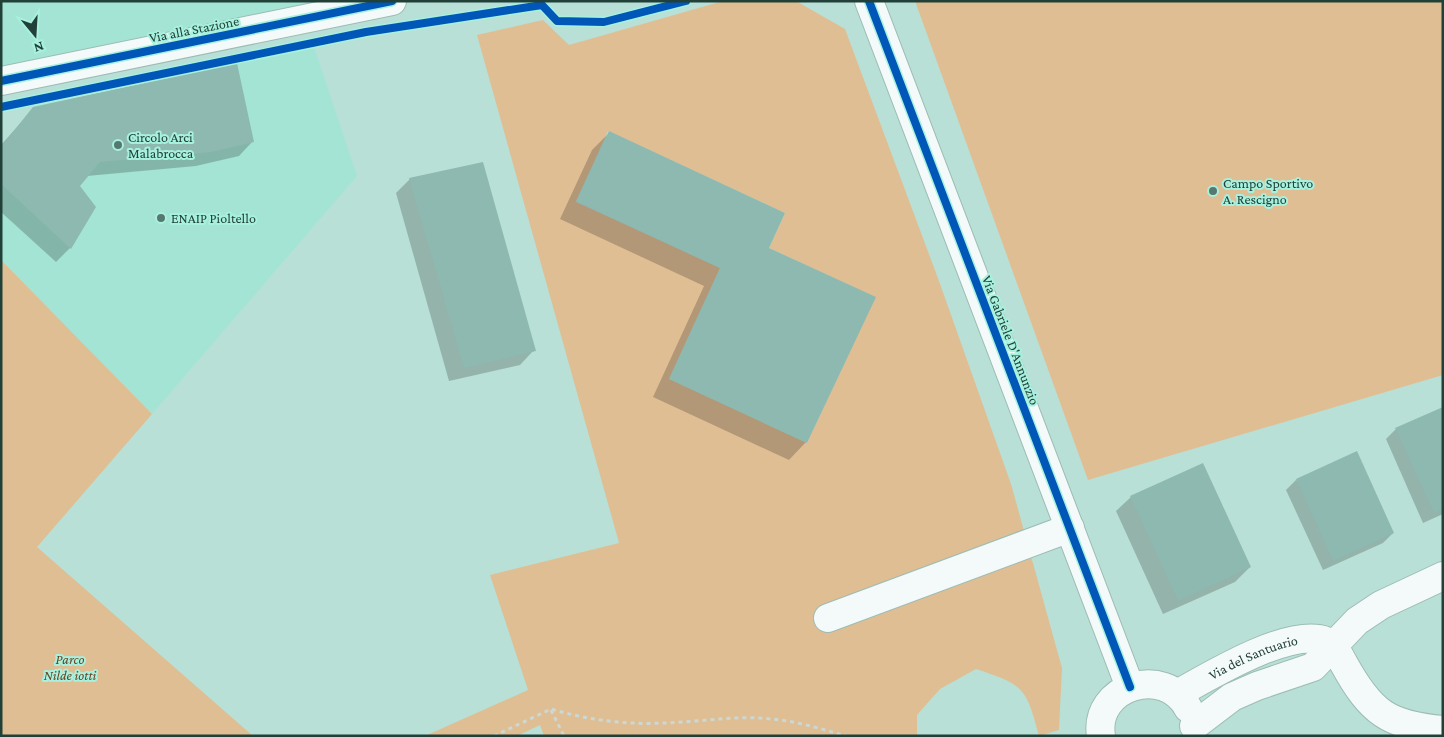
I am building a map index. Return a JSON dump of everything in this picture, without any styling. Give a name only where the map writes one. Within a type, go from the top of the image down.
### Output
[{"type":"street","name":"Via alla Stazione","points":[[1,81],[392,1]]},
{"type":"street","name":"Via Gabriele D'Annunzio","points":[[869,1],[1130,687]]},
{"type":"street","points":[[828,618],[1070,528]]},
{"type":"street","name":"Via del Santuario","points":[[1193,731],[1232,698],[1257,686],[1313,667],[1324,658],[1333,645],[1357,621],[1381,605],[1443,576]]},
{"type":"street","name":"Via del Santuario","points":[[1177,694],[1224,668],[1285,642],[1315,639],[1333,645]]},
{"type":"street","points":[[1333,645],[1366,699],[1382,713],[1400,724],[1443,730]]},
{"type":"street","points":[[1101,736],[1105,710],[1111,700],[1130,687],[1142,683],[1155,684],[1177,694],[1185,703],[1193,731]]},
{"type":"path","points":[[551,709],[564,736]]},
{"type":"path","points":[[494,736],[551,709],[579,718],[620,722],[663,723],[770,719],[846,736]]},
{"type":"shaded area","points":[[1,1],[336,1],[1,69]]},
{"type":"shaded area","name":"ENAIP Pioltello","points":[[314,47],[357,176],[152,414],[1,260],[1,147],[33,107]]},
{"type":"green space","points":[[723,1],[796,1],[845,29],[939,281],[1011,484],[1062,668],[1059,730],[1039,736],[1030,707],[1021,690],[1004,679],[976,669],[940,689],[917,715],[917,736],[544,736],[540,725],[517,736],[425,736],[528,690],[490,575],[619,543],[477,35],[543,20],[569,45]],"holes":[[[608,131],[785,213],[769,248],[875,297],[807,443],[669,379],[720,268],[576,202]]]},
{"type":"green space","name":"Campo Sportivo A. Rescigno","points":[[915,1],[1443,1],[1443,375],[1088,480]]},
{"type":"green space","name":"Parco Nilde iotti","points":[[1,260],[152,414],[37,547],[253,736],[1,736]]},
{"type":"building","points":[[237,63],[254,142],[211,152],[100,162],[80,186],[96,207],[71,249],[1,184],[1,147],[33,107]]},
{"type":"building","points":[[609,131],[785,213],[769,248],[876,297],[807,443],[669,379],[720,268],[576,201]]},
{"type":"building","points":[[483,162],[536,351],[464,368],[409,178]]},
{"type":"building","points":[[1443,407],[1443,509],[1434,513],[1395,428]]},
{"type":"building","points":[[1357,451],[1394,533],[1333,561],[1296,479]]},
{"type":"building","points":[[1203,463],[1251,567],[1178,601],[1130,496]]},
{"type":"cycle path","points":[[1,81],[392,1]]},
{"type":"cycle path","points":[[1,107],[366,32],[542,5],[557,21],[604,22],[686,1]]},
{"type":"cycle path","points":[[869,1],[1130,687]]},
{"type":"place","name":"Circolo Arci Malabrocca","points":[[118,145]]},
{"type":"place","name":"Campo Sportivo A. Rescigno","points":[[1213,191]]},
{"type":"place","name":"ENAIP Pioltello","points":[[161,218]]}]
